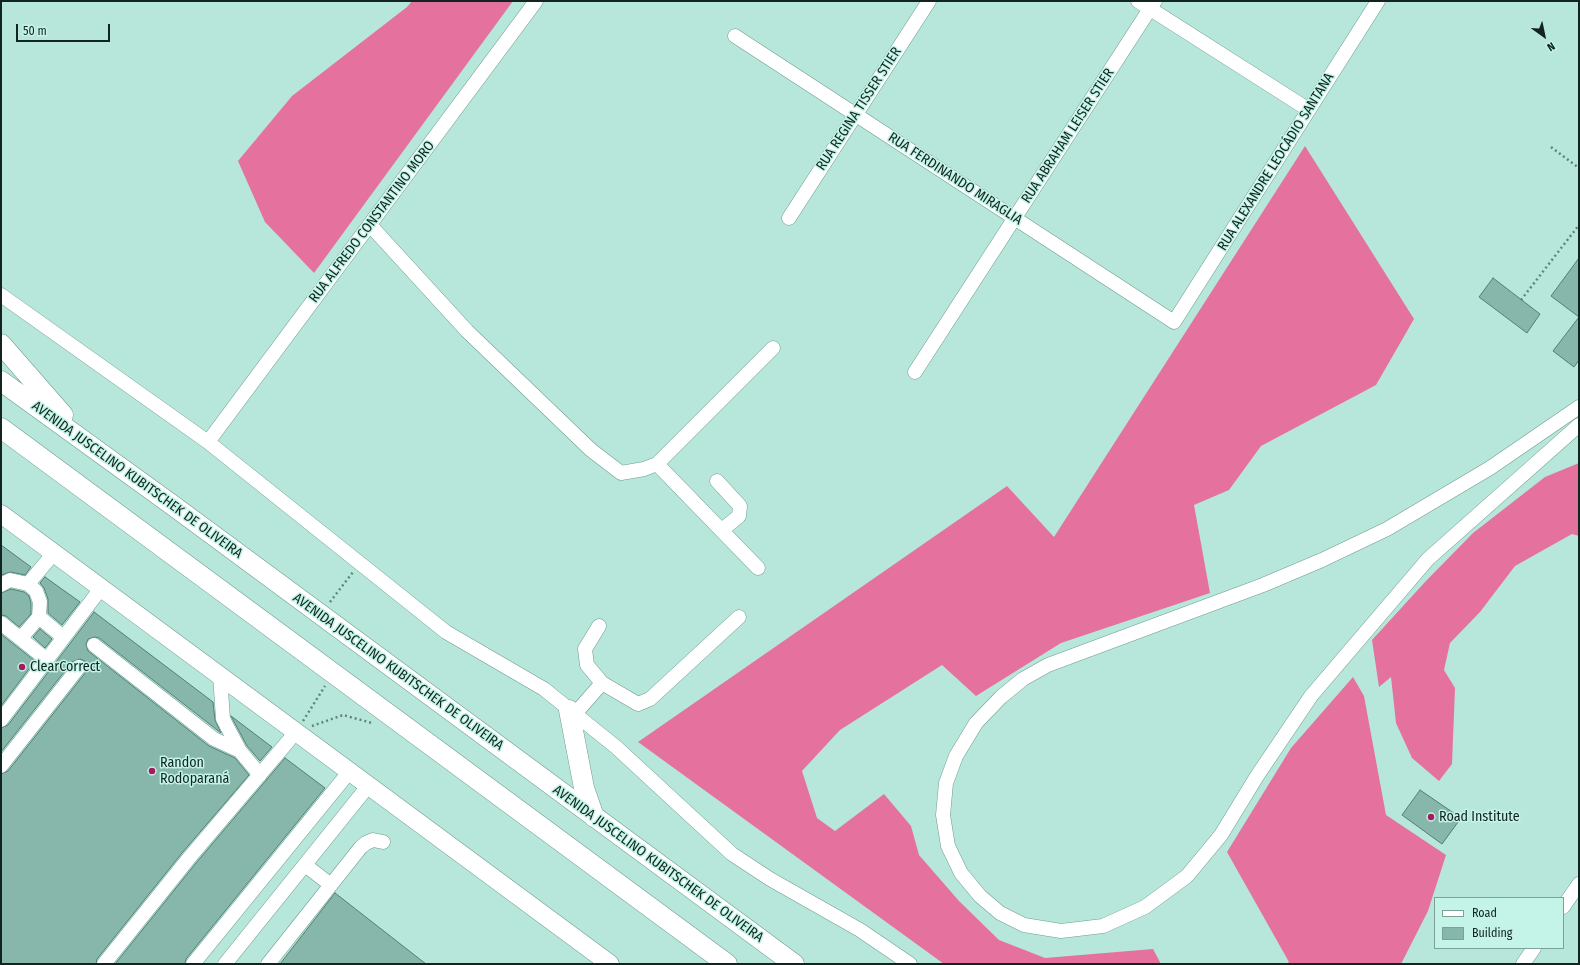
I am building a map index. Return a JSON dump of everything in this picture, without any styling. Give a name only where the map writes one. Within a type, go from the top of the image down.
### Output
[{"type":"highway","points":[[1,344],[37,387],[93,447]]},
{"type":"highway","name":"AVENIDA JUSCELINO KUBITSCHEK DE OLIVEIRA","points":[[1,380],[794,964]]},
{"type":"highway","points":[[1,428],[728,964]]},
{"type":"highway","points":[[571,712],[584,788],[594,817]]},
{"type":"main road","points":[[1,514],[102,587],[610,964]]},
{"type":"street","name":"RUA ALFREDO CONSTANTINO MORO","points":[[208,442],[536,1]]},
{"type":"street","name":"RUA REGINA TISSER STIER","points":[[789,218],[929,1]]},
{"type":"street","points":[[1138,1],[1153,5],[1309,110]]},
{"type":"street","name":"RUA ALEXANDRE LEOCÁDIO SANTANA","points":[[1174,322],[1378,1]]},
{"type":"street","name":"RUA ABRAHAM LEISER STIER","points":[[915,372],[1153,5]]},
{"type":"street","name":"RUA FERDINANDO MIRAGLIA","points":[[735,36],[1174,322]]},
{"type":"street","points":[[370,225],[467,331],[591,450],[621,473],[644,469],[657,464],[773,348]]},
{"type":"street","points":[[1,295],[208,442],[446,632],[544,689],[616,747],[732,854],[770,879],[860,930],[910,964]]},
{"type":"street","points":[[1579,407],[1490,468],[1380,532],[1264,585],[1048,665],[1023,678],[1001,697],[976,723],[956,756],[946,782],[943,815],[948,846],[961,873],[980,896],[1000,913],[1024,925],[1061,931],[1103,926],[1145,907],[1187,876],[1221,834],[1257,776],[1312,696],[1428,559],[1540,458],[1579,426]]},
{"type":"street","points":[[1540,458],[1574,437],[1579,437]]},
{"type":"street","points":[[657,464],[758,568]]},
{"type":"street","points":[[717,481],[740,506],[739,516],[722,530]]},
{"type":"street","points":[[28,584],[54,553]]},
{"type":"street","points":[[1,585],[10,580],[28,584],[36,591],[40,602],[39,617],[21,638]]},
{"type":"street","points":[[1,720],[102,587]]},
{"type":"street","points":[[39,617],[63,637]]},
{"type":"street","points":[[600,626],[585,649],[587,665],[602,683],[638,704],[650,700],[739,617]]},
{"type":"street","points":[[1,623],[46,659]]},
{"type":"street","points":[[94,645],[214,738],[240,751]]},
{"type":"street","points":[[1,766],[79,667]]},
{"type":"street","points":[[220,675],[223,719],[240,751],[260,775]]},
{"type":"street","points":[[571,712],[602,683]]},
{"type":"street","points":[[104,964],[296,732]]},
{"type":"street","points":[[193,964],[350,771]]},
{"type":"street","points":[[225,964],[369,785]]},
{"type":"street","points":[[268,964],[366,843],[373,840],[383,842]]},
{"type":"street","points":[[305,865],[331,885]]},
{"type":"street","points":[[1564,906],[1579,884]]},
{"type":"street","points":[[1523,964],[1533,949]]},
{"type":"path","points":[[1552,146],[1579,168]]},
{"type":"path","points":[[1521,300],[1579,225]]},
{"type":"path","points":[[320,615],[360,562]]},
{"type":"path","points":[[296,732],[334,673]]},
{"type":"path","points":[[296,732],[343,715],[373,723]]},
{"type":"shaded area","points":[[412,1],[513,1],[314,273],[265,222],[238,161],[292,96],[407,7]]},
{"type":"shaded area","points":[[1305,146],[1414,319],[1376,385],[1261,446],[1229,490],[1194,505],[1210,593],[1061,643],[976,696],[942,665],[840,730],[802,771],[817,818],[835,831],[884,794],[911,826],[919,855],[959,901],[999,940],[1045,958],[1153,949],[1161,964],[944,964],[638,742],[1007,486],[1054,537]]},
{"type":"shaded area","points":[[1579,463],[1579,536],[1572,534],[1515,566],[1480,612],[1450,643],[1444,670],[1455,688],[1452,764],[1439,781],[1412,758],[1396,723],[1391,677],[1379,687],[1372,640],[1425,582],[1473,533],[1545,477]]},
{"type":"shaded area","points":[[1353,677],[1364,696],[1386,815],[1446,855],[1428,911],[1401,964],[1286,964],[1289,962],[1227,852],[1291,748]]},
{"type":"building","points":[[1579,258],[1579,317],[1551,296]]},
{"type":"building","points":[[1493,278],[1540,314],[1527,333],[1479,297]]},
{"type":"building","points":[[1579,317],[1579,360],[1574,367],[1553,351]]},
{"type":"building","points":[[1,545],[31,567],[25,575],[11,572],[1,575]]},
{"type":"building","points":[[45,577],[80,602],[62,625],[48,613],[48,599],[44,588],[40,583]]},
{"type":"building","points":[[11,589],[24,592],[29,596],[31,603],[31,614],[19,627],[6,616],[1,615],[1,593]]},
{"type":"building","name":"Randon Rodoparaná","points":[[94,612],[213,702],[215,720],[221,733],[99,638],[95,637],[88,639],[86,644],[88,651],[209,746],[235,758],[249,775],[182,853],[97,959],[96,964],[1,964],[1,774],[8,771],[86,672],[87,668],[85,661],[80,659],[72,662],[1,752],[1,728],[8,725]]},
{"type":"building","points":[[40,629],[52,639],[45,648],[33,637]]},
{"type":"building","points":[[1,634],[35,661],[1,706]]},
{"type":"building","points":[[231,716],[272,747],[260,761],[247,746]]},
{"type":"building","points":[[285,758],[325,788],[186,959],[185,964],[115,964],[196,863]]},
{"type":"building","name":"Road Institute","points":[[1420,790],[1461,818],[1442,844],[1402,815]]},
{"type":"building","points":[[335,893],[426,964],[280,964]]},
{"type":"place","name":"ClearCorrect","points":[[22,667]]},
{"type":"place","name":"Randon Rodoparaná","points":[[152,771]]},
{"type":"place","name":"Road Institute","points":[[1431,817]]}]
